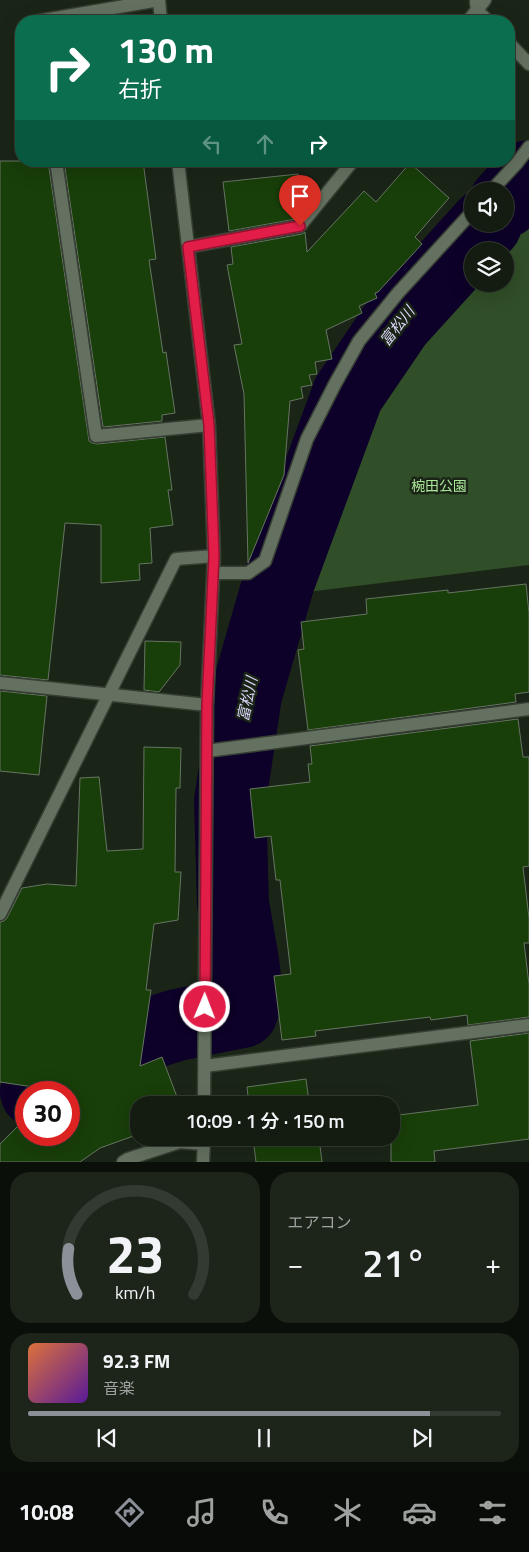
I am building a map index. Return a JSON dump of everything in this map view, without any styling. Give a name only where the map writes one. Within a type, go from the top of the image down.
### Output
[{"type":"street","points":[[73,15],[159,0],[161,15]]},
{"type":"street","points":[[472,15],[479,3]]},
{"type":"street","points":[[479,3],[485,15]]},
{"type":"street","points":[[515,49],[529,64]]},
{"type":"street","points":[[515,165],[529,147]]},
{"type":"street","points":[[57,167],[96,436],[209,425]]},
{"type":"street","points":[[179,167],[209,425],[214,556],[207,705],[204,1096]]},
{"type":"street","points":[[188,247],[300,226],[348,167]]},
{"type":"street","points":[[499,182],[513,167]]},
{"type":"street","points":[[214,574],[248,573],[265,560],[307,439],[359,341],[398,293],[464,221]]},
{"type":"street","points":[[0,914],[176,559],[214,556]]},
{"type":"street","points":[[0,683],[207,705]]},
{"type":"street","points":[[207,751],[529,709]]},
{"type":"street","points":[[205,1066],[529,1025]]},
{"type":"street","points":[[123,1162],[168,1146]]},
{"type":"street","points":[[203,1162],[204,1146]]},
{"type":"green space","name":"椀田公園","points":[[529,202],[529,565],[299,593],[388,372],[464,280],[464,292],[514,292],[514,242],[496,242],[504,232],[514,232],[514,220]]},
{"type":"building","points":[[0,161],[15,161],[15,167],[49,167],[89,441],[97,444],[165,437],[172,490],[168,490],[173,525],[150,528],[152,563],[139,564],[140,580],[101,583],[101,525],[65,523],[48,680],[0,675]]},
{"type":"building","points":[[65,167],[144,167],[156,259],[149,260],[163,353],[166,352],[175,413],[162,415],[162,421],[103,427]]},
{"type":"building","points":[[407,167],[414,167],[449,198],[415,237],[422,244],[375,293],[377,298],[359,306],[362,313],[326,330],[332,359],[315,362],[317,374],[309,375],[312,385],[301,387],[303,398],[290,401],[284,475],[248,563],[244,394],[234,345],[242,344],[227,265],[233,264],[231,247],[305,232],[307,252],[364,191],[376,202]]},
{"type":"building","points":[[298,174],[302,210],[296,219],[229,231],[223,182]]},
{"type":"building","points":[[526,584],[529,613],[529,692],[515,694],[516,702],[308,730],[298,650],[304,649],[301,622],[367,614],[366,599],[448,590],[448,593]]},
{"type":"building","points":[[145,641],[181,642],[180,665],[159,692],[144,690]]},
{"type":"building","points":[[0,691],[47,696],[39,775],[0,771]]},
{"type":"building","points":[[518,719],[523,757],[529,757],[529,866],[523,867],[529,918],[529,943],[524,943],[529,984],[529,1017],[468,1025],[467,1015],[431,1020],[430,1017],[315,1031],[316,1036],[282,1040],[274,976],[291,974],[280,880],[276,880],[271,836],[255,838],[250,789],[310,782],[308,764],[312,764],[310,746]]},
{"type":"building","points":[[144,747],[181,748],[180,788],[176,788],[175,872],[181,872],[178,920],[154,924],[146,990],[151,990],[140,1066],[162,1057],[177,1096],[130,1096],[130,1137],[100,1148],[80,1162],[0,1162],[0,1144],[15,1129],[15,1146],[80,1146],[80,1081],[15,1081],[15,1084],[0,1082],[0,922],[7,918],[22,888],[47,884],[76,886],[80,778],[99,777],[107,851],[143,849]]},
{"type":"building","points":[[529,1033],[529,1139],[434,1151],[435,1162],[391,1162],[391,1146],[400,1146],[400,1115],[478,1105],[470,1041]]},
{"type":"building","points":[[306,1079],[308,1096],[248,1096],[247,1087]]},
{"type":"building","points":[[254,1146],[320,1146],[322,1162],[256,1162]]},
{"type":"waterway","name":"富松川","points":[[514,192],[529,176]]},
{"type":"waterway","name":"富松川","points":[[52,1081],[73,1066],[123,1042],[177,1025],[242,1012],[247,995],[233,904],[230,801],[246,695],[279,581],[348,394],[397,322],[479,232]]},
{"type":"route","points":[[205,1007],[207,705],[214,556],[209,425],[188,247],[300,226]]}]
